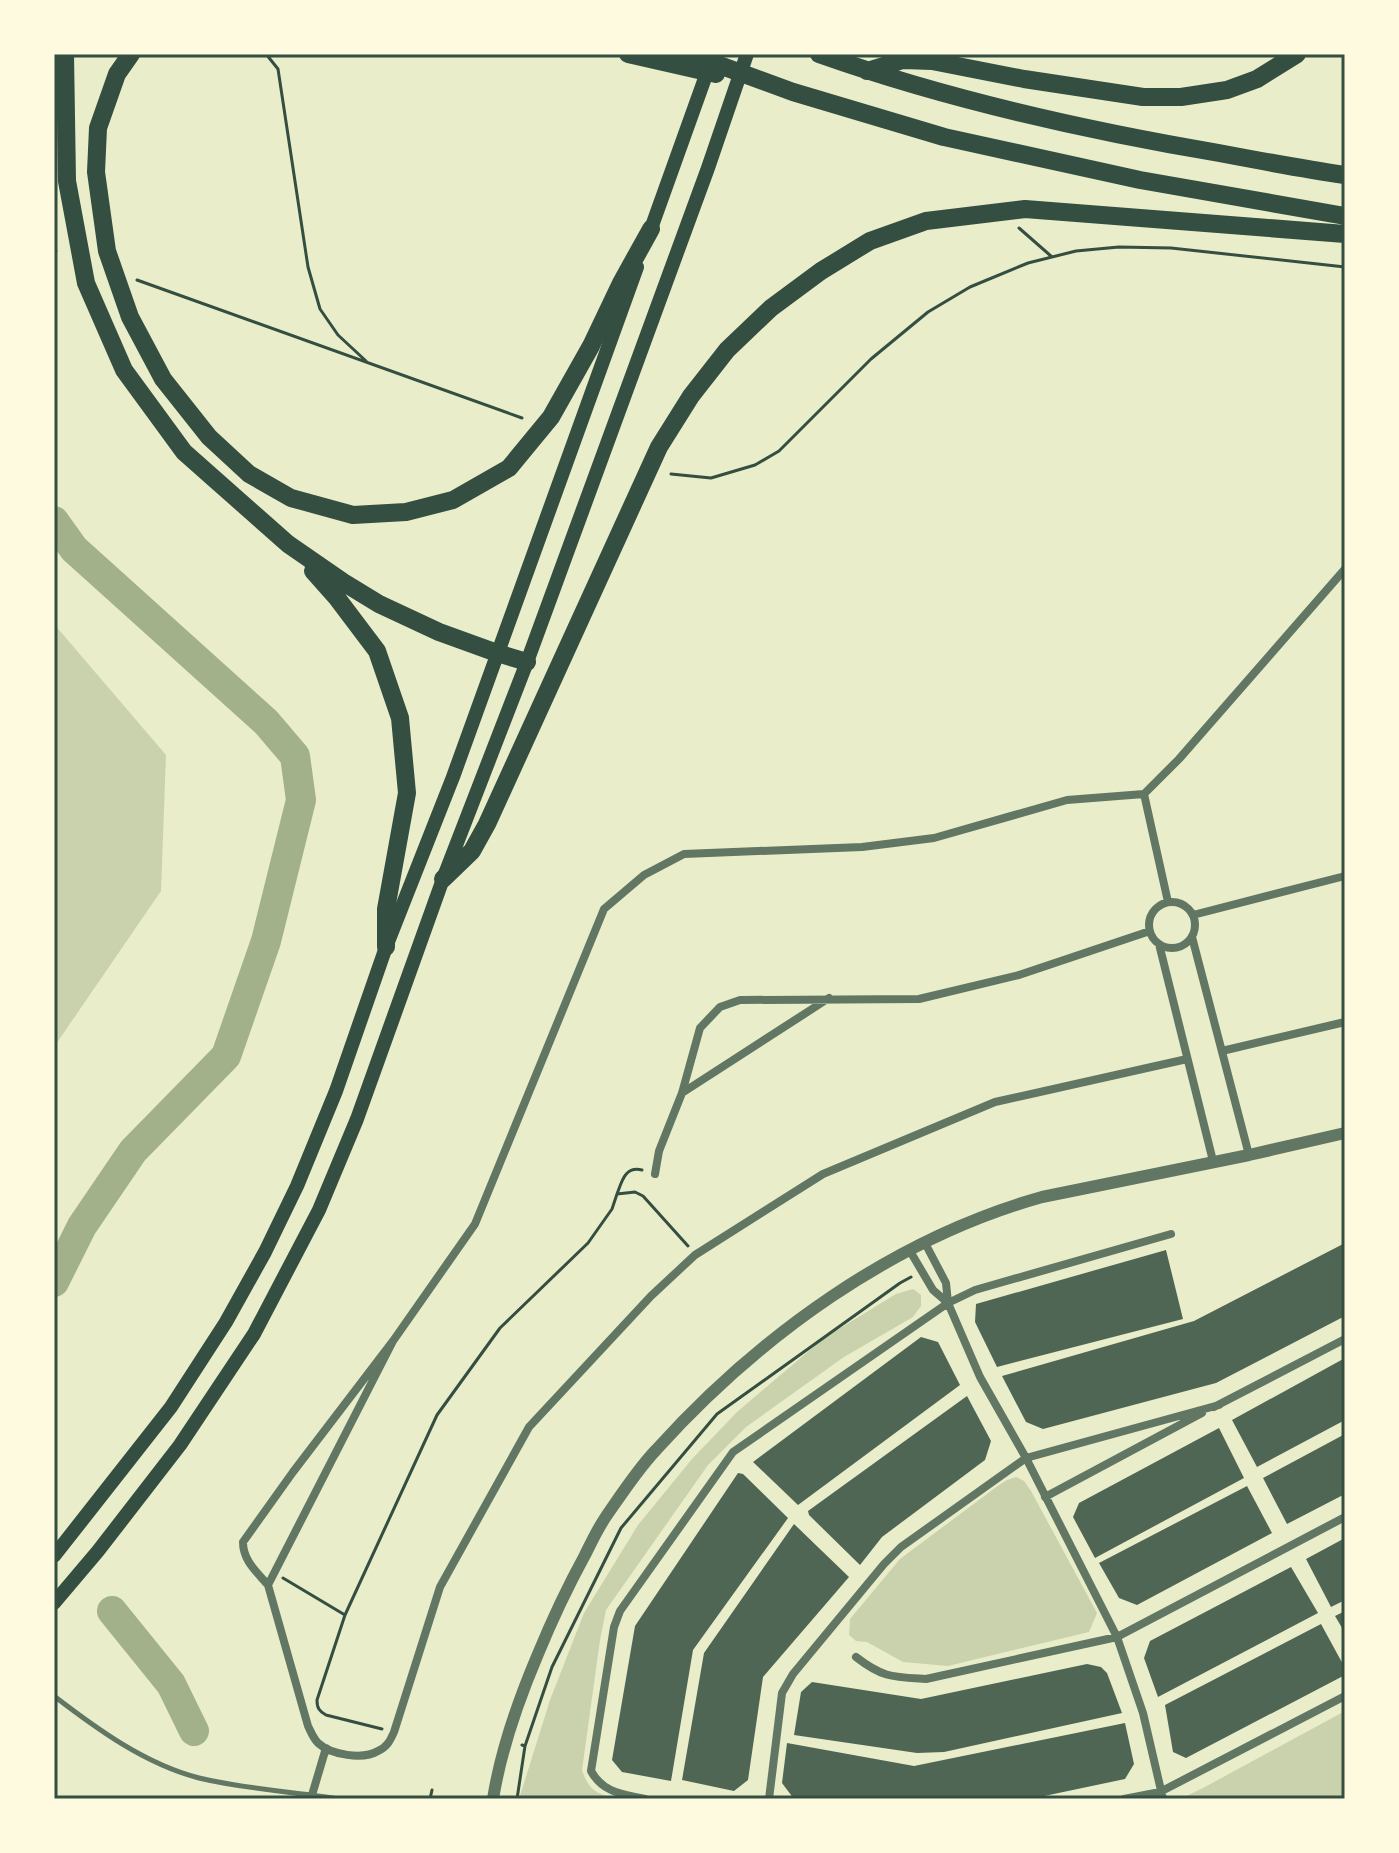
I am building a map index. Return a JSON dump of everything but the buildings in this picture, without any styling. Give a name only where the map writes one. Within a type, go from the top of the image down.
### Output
[{"type":"highway","points":[[65,54],[67,181],[86,283],[124,370],[184,452],[288,544],[337,598],[377,651],[400,718],[407,793],[386,909],[386,947]]},
{"type":"highway","points":[[131,54],[117,74],[98,128],[96,172],[107,251],[130,317],[163,379],[209,437],[249,474],[291,498],[353,515],[406,512],[453,500],[509,468],[551,417],[651,229]]},
{"type":"highway","points":[[628,54],[793,92]]},
{"type":"highway","points":[[689,54],[793,92],[944,137],[1140,180],[1345,216]]},
{"type":"highway","points":[[819,54],[981,104],[1151,142],[1345,175]]},
{"type":"highway","points":[[867,71],[903,60],[932,61],[1143,97],[1181,97],[1237,87],[1257,79],[1297,54]]},
{"type":"highway","points":[[443,879],[472,851],[487,824],[659,447],[691,396],[727,350],[771,308],[821,271],[870,241],[926,221],[1025,209],[1345,234]]},
{"type":"highway","points":[[288,544],[379,604],[439,632],[527,662]]},
{"type":"main road","points":[[54,1556],[171,1407],[226,1322],[297,1186],[336,1091],[386,947],[453,777],[714,54]]},
{"type":"main road","points":[[54,1603],[180,1445],[254,1334],[319,1210],[357,1119],[443,879],[527,662],[747,54]]},
{"type":"street","points":[[1187,1059],[995,1102],[823,1174],[695,1255],[651,1296],[529,1427],[440,1587],[389,1743],[369,1755],[339,1753],[315,1740],[308,1726],[268,1585],[248,1562],[243,1552],[243,1542],[393,1341],[475,1224],[604,909],[644,875],[684,854],[862,847],[934,838],[1067,800],[1144,794],[1179,759],[1345,569]]},
{"type":"street","points":[[1144,794],[1168,902]]},
{"type":"street","points":[[1193,915],[1345,876]]},
{"type":"street","points":[[1159,944],[1181,947],[1192,937],[1195,930],[1193,915],[1183,904],[1168,902],[1155,910],[1151,916],[1150,931],[1159,944],[1213,1161]]},
{"type":"street","points":[[655,1174],[659,1151],[682,1093],[700,1028],[720,1007],[740,1000],[919,999],[1019,975],[1150,931]]},
{"type":"street","points":[[1192,937],[1249,1155]]},
{"type":"street","points":[[682,1093],[830,998]]},
{"type":"street","points":[[1222,1051],[1345,1022]]},
{"type":"street","points":[[493,1799],[518,1702],[559,1605],[603,1521],[654,1451],[756,1353],[853,1281],[968,1222],[1010,1206],[1345,1133]]},
{"type":"street","points":[[645,1799],[608,1790],[591,1771],[614,1627],[620,1611],[733,1452],[948,1303],[975,1290],[1171,1234]]},
{"type":"street","points":[[925,1243],[946,1283],[948,1303],[980,1377],[1026,1458],[1117,1637],[1143,1713],[1161,1796]]},
{"type":"street","points":[[910,1251],[933,1290],[948,1303]]},
{"type":"street","points":[[1045,1497],[1345,1339]]},
{"type":"street","points":[[268,1585],[393,1341]]},
{"type":"street","points":[[769,1799],[782,1693],[793,1674],[901,1547],[1026,1458],[1219,1405]]},
{"type":"street","points":[[856,1657],[874,1671],[893,1677],[926,1679],[1117,1637],[1345,1517]]},
{"type":"street","points":[[1124,1799],[1161,1796],[1345,1696]]},
{"type":"street","points":[[312,1795],[326,1748]]},
{"type":"lane","points":[[54,1696],[99,1730],[146,1757],[196,1777],[340,1799]]},
{"type":"path","points":[[266,54],[278,69],[308,267],[320,309],[338,335],[368,364]]},
{"type":"path","points":[[1000,212],[1052,257]]},
{"type":"path","points":[[671,474],[711,478],[755,465],[779,451],[871,359],[928,312],[970,287],[1028,263],[1076,251],[1119,247],[1171,248],[1345,267]]},
{"type":"path","points":[[135,280],[522,418]]},
{"type":"path","points":[[394,1732],[326,1715],[317,1707],[317,1700],[345,1615],[437,1415],[500,1328],[588,1243],[612,1209],[624,1177],[631,1169],[655,1174]]},
{"type":"path","points":[[617,1194],[635,1192],[643,1196],[695,1255]]},
{"type":"path","points":[[517,1799],[525,1746],[552,1667],[621,1528],[717,1414],[900,1283],[922,1272]]},
{"type":"path","points":[[274,1572],[345,1615]]},
{"type":"path","points":[[506,1742],[525,1746]]},
{"type":"path","points":[[430,1799],[432,1790]]},
{"type":"green space","points":[[54,624],[166,755],[161,891],[54,1047]]},
{"type":"green space","points":[[913,1289],[921,1295],[921,1306],[913,1317],[844,1357],[746,1427],[708,1465],[606,1610],[582,1770],[595,1791],[619,1799],[519,1799],[550,1700],[584,1613],[638,1525],[692,1459],[737,1412],[824,1338],[896,1294]]},
{"type":"green space","points":[[1016,1477],[1024,1481],[1031,1491],[1097,1613],[1089,1632],[948,1666],[903,1662],[849,1635],[850,1619],[900,1559],[999,1485]]},
{"type":"green space","points":[[1345,1711],[1345,1799],[1180,1799],[1203,1788]]},
{"type":"waterway","points":[[54,521],[74,549],[266,722],[295,756],[301,800],[266,941],[226,1056],[133,1151],[82,1226],[54,1282]]},
{"type":"waterway","points":[[112,1611],[171,1684],[194,1731]]}]
